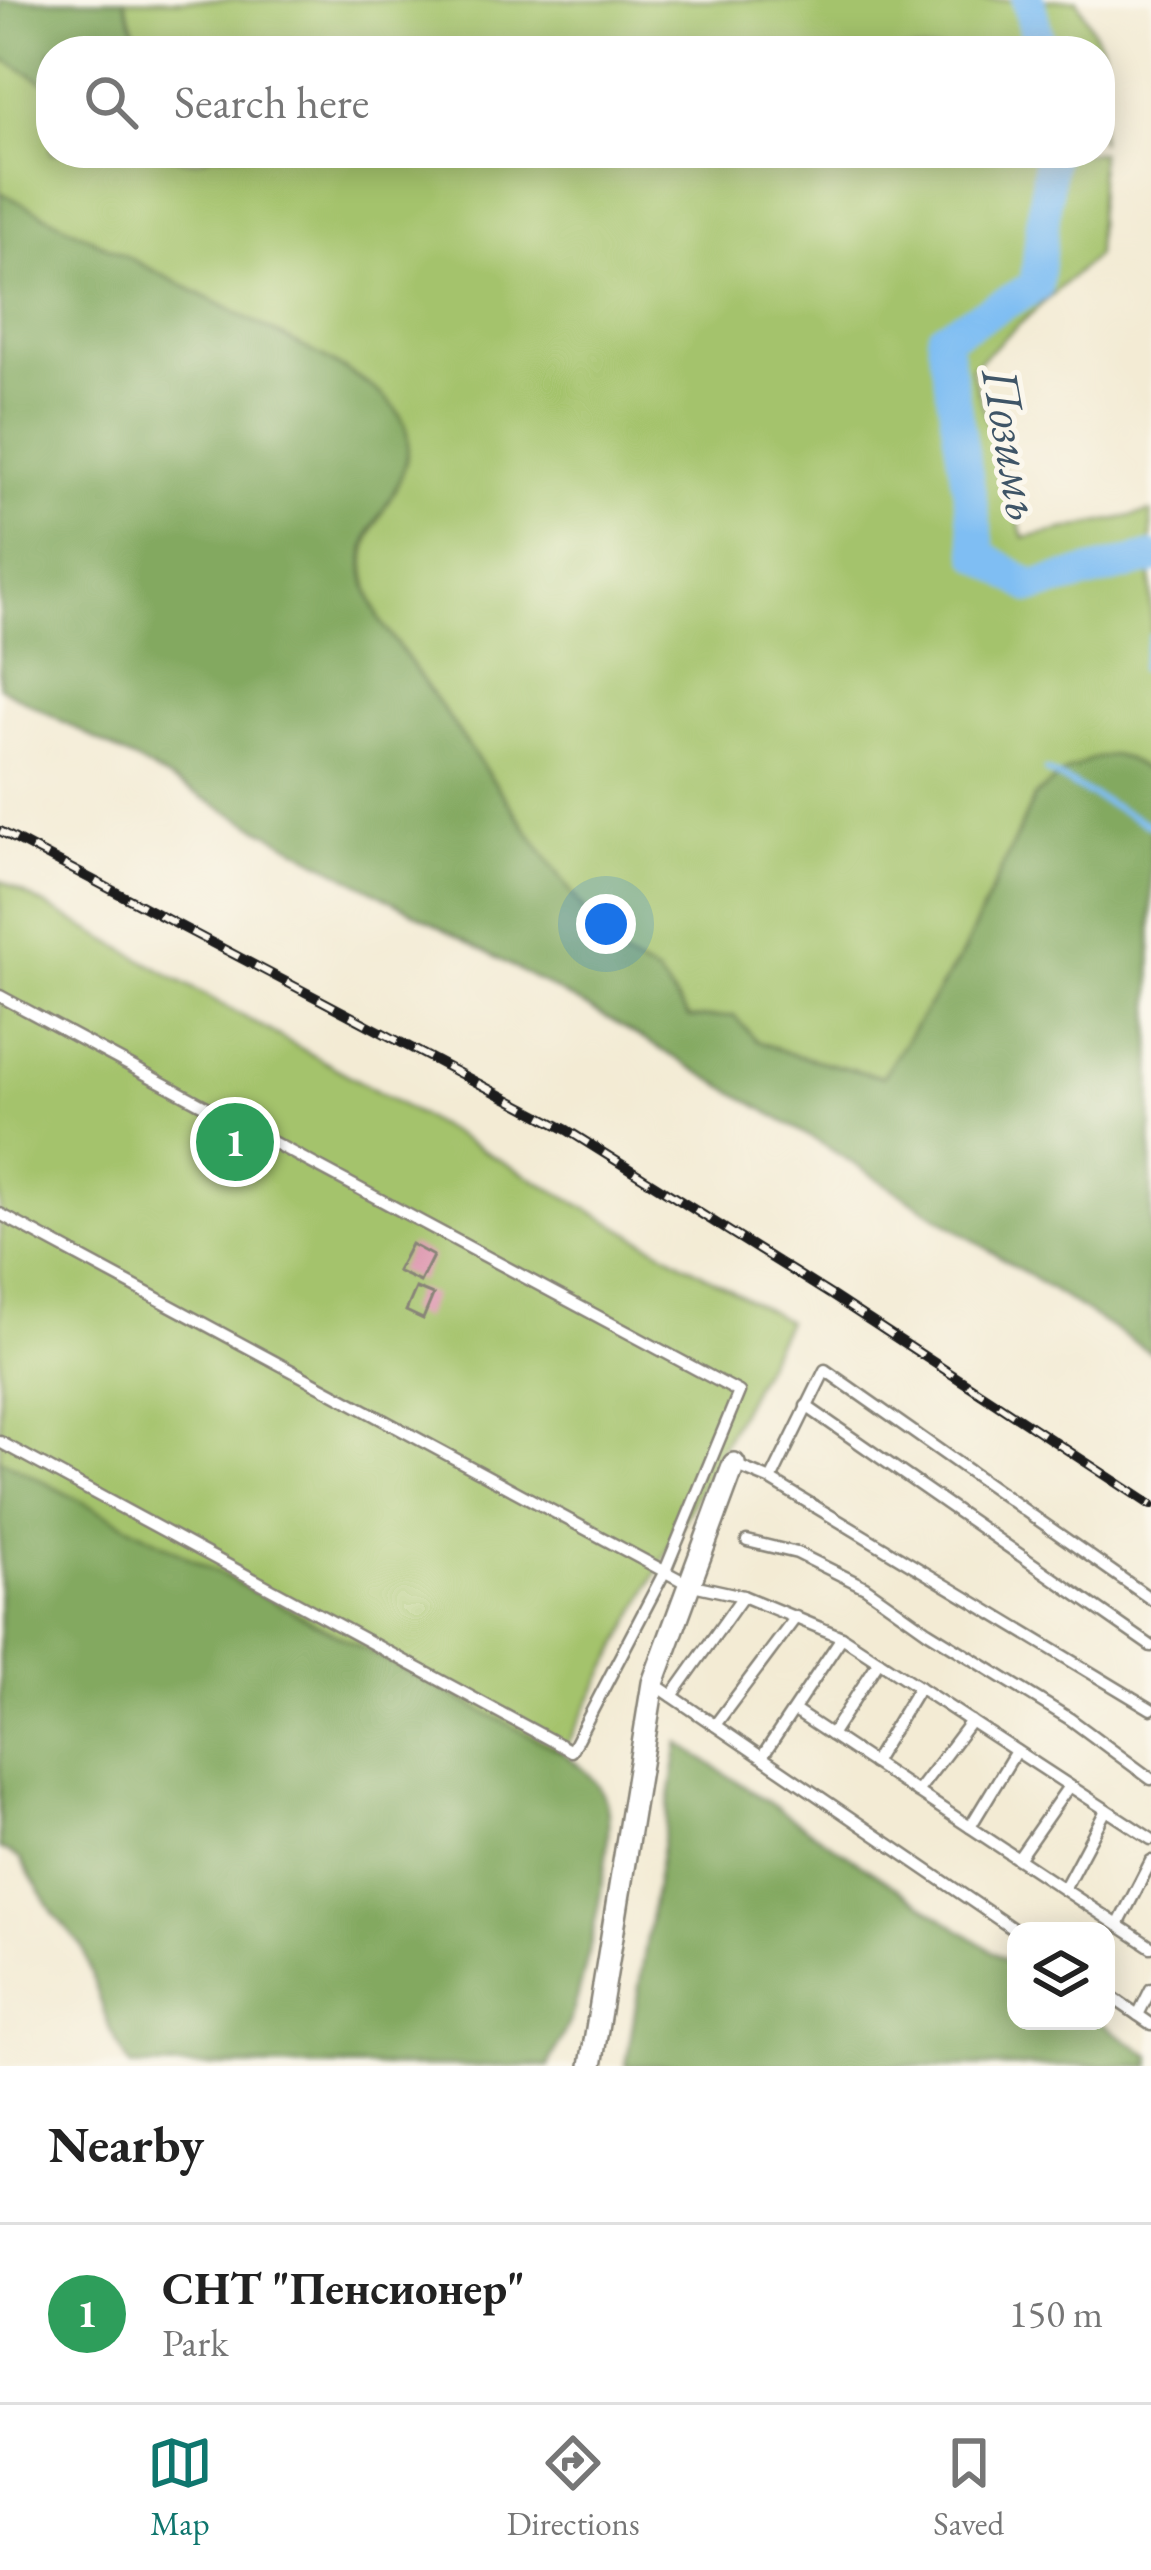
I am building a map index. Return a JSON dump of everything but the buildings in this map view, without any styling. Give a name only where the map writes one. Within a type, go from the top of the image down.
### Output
[{"type":"street","points":[[591,2066],[663,1689],[688,1584],[734,1464]]},
{"type":"lane","points":[[0,996],[739,1392],[665,1571],[572,1751],[0,1442]]},
{"type":"lane","points":[[0,1214],[688,1584],[743,1596],[842,1637],[1151,1839]]},
{"type":"lane","points":[[771,1480],[825,1370],[1151,1599]]},
{"type":"lane","points":[[806,1406],[1151,1646]]},
{"type":"lane","points":[[734,1464],[771,1480],[1151,1709]]},
{"type":"lane","points":[[747,1541],[797,1553],[865,1587],[1070,1719],[1151,1779]]},
{"type":"lane","points":[[743,1596],[663,1689],[1007,1925]]},
{"type":"lane","points":[[715,1725],[796,1617]]},
{"type":"lane","points":[[762,1757],[842,1637]]},
{"type":"lane","points":[[831,1735],[879,1660]]},
{"type":"lane","points":[[873,1763],[919,1687]]},
{"type":"lane","points":[[794,1712],[1151,1947]]},
{"type":"lane","points":[[917,1792],[971,1721]]},
{"type":"lane","points":[[970,1828],[1016,1750]]},
{"type":"lane","points":[[1018,1859],[1070,1786]]},
{"type":"lane","points":[[1064,1889],[1106,1810]]},
{"type":"lane","points":[[1118,1925],[1151,1861]]},
{"type":"lane","points":[[1138,2015],[1151,1989]]},
{"type":"lane","points":[[1115,1999],[1151,2024]]},
{"type":"green space","points":[[0,0],[124,0],[139,36],[36,36],[36,77],[0,57]]},
{"type":"green space","points":[[124,0],[1077,0],[1096,36],[139,36]]},
{"type":"green space","points":[[0,57],[36,77],[36,168],[1099,168],[1096,255],[971,368],[1024,538],[1151,512],[1151,774],[1112,755],[1035,796],[963,953],[882,1077],[791,1054],[689,1018],[613,952],[380,620],[365,560],[372,531],[400,478],[369,384],[0,192]]},
{"type":"green space","points":[[0,192],[327,359],[369,385],[398,413],[408,448],[403,470],[369,533],[364,557],[366,585],[380,620],[613,952],[657,974],[689,1018],[734,1016],[757,1041],[882,1077],[963,953],[1035,796],[1062,774],[1091,759],[1112,755],[1151,774],[1151,1353],[824,1145],[612,1021],[0,687]]},
{"type":"green space","points":[[0,880],[787,1321],[563,1753],[0,1459]]},
{"type":"green space","points":[[0,1459],[563,1753],[589,1774],[606,1802],[604,1875],[578,1996],[548,2066],[130,2066],[110,2030],[82,1946],[54,1914],[20,1859],[0,1848]]},
{"type":"green space","points":[[679,1743],[1007,1961],[1007,2030],[1112,2030],[1151,2056],[1151,2066],[626,2066]]},
{"type":"waterway","name":"Позимь","points":[[1028,0],[1037,36]]},
{"type":"waterway","name":"Позимь","points":[[1048,168],[1036,286],[943,337],[980,555],[1032,587],[1151,558]]},
{"type":"waterway","points":[[1142,669],[1151,636]]},
{"type":"waterway","points":[[1046,771],[1151,826]]},
{"type":"railway","points":[[0,831],[567,1130],[831,1295],[1151,1505]]},
{"type":"place","name":"СНТ \"Пенсионер\"","points":[[235,1142]]}]
